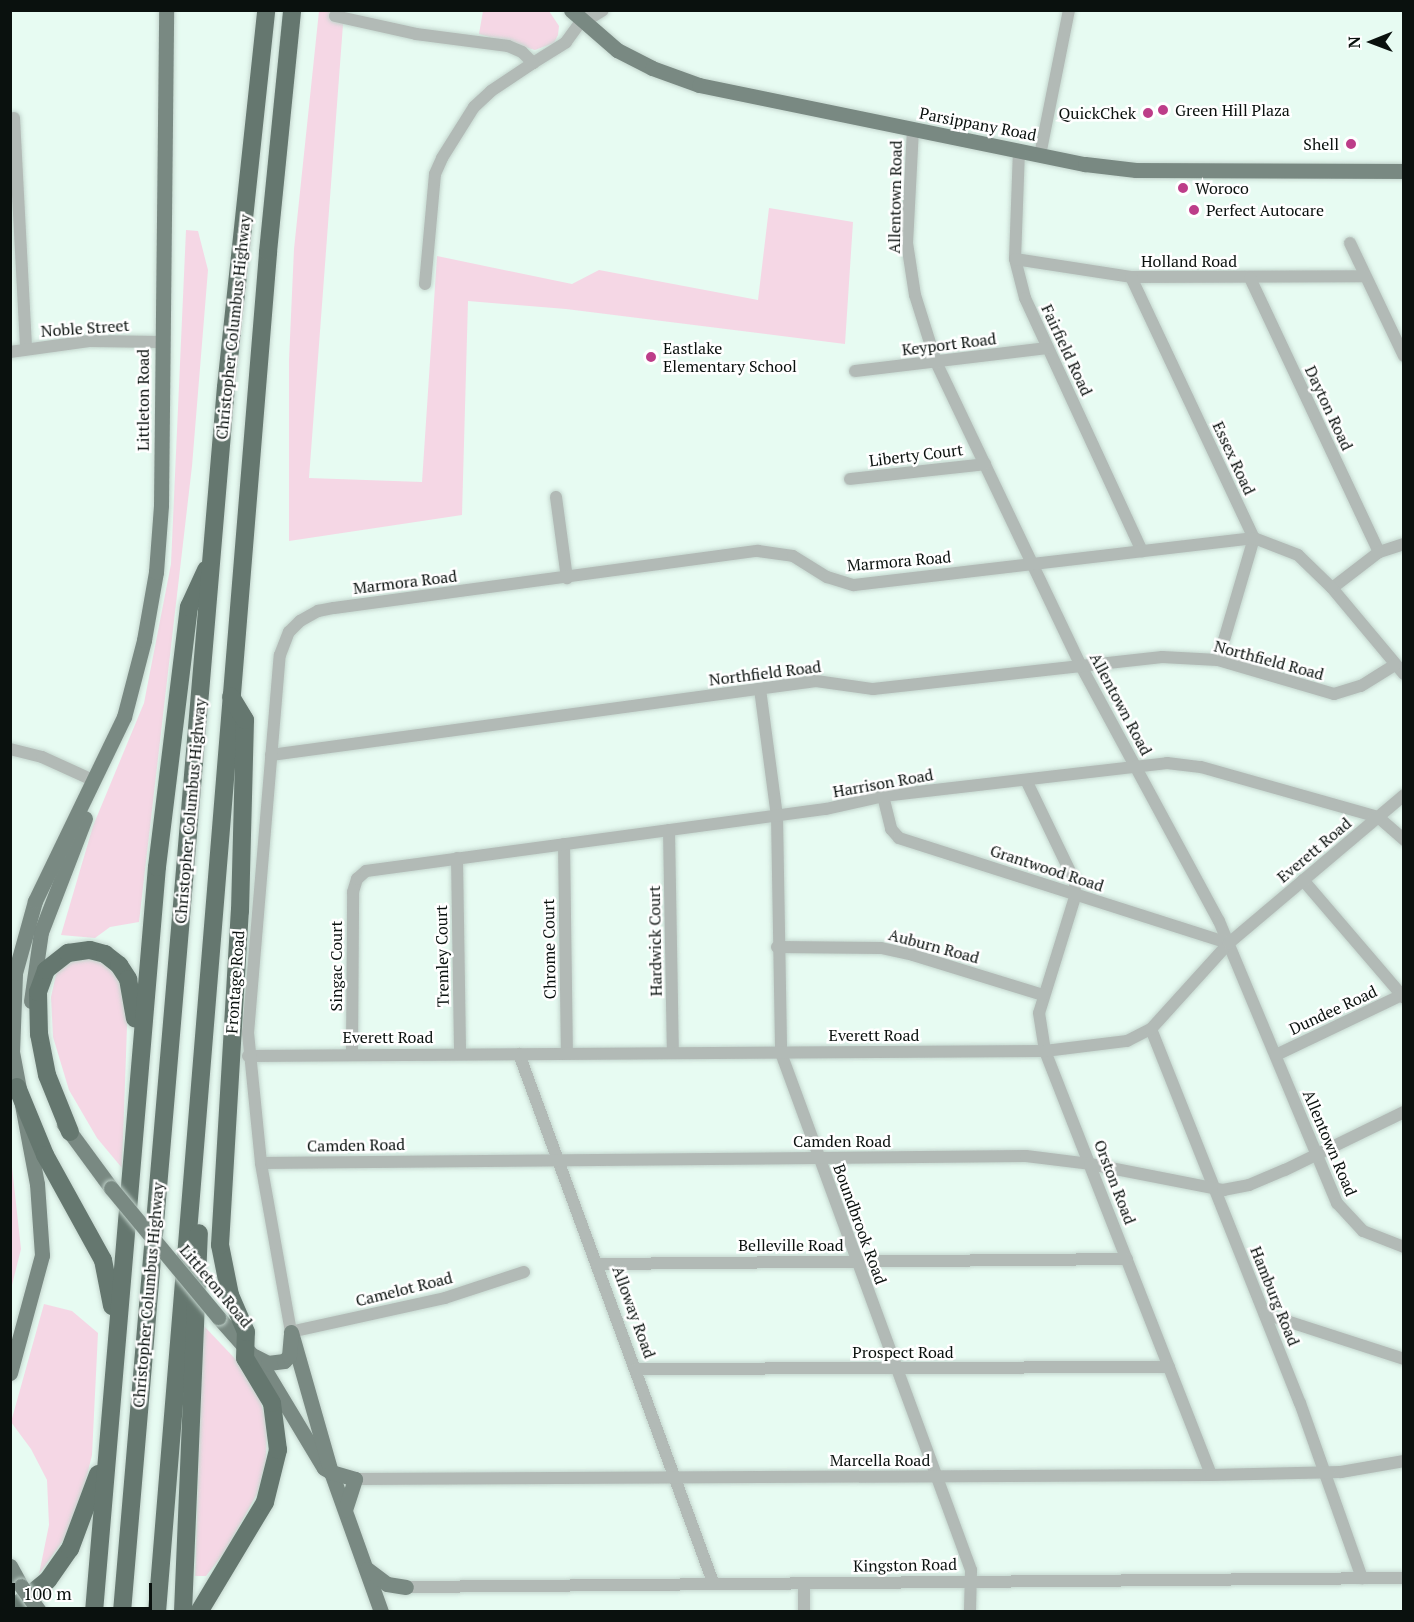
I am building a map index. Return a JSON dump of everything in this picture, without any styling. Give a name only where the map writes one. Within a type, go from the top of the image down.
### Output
[{"type":"highway","name":"Christopher Columbus Highway","points":[[122,1611],[212,557],[266,10]]},
{"type":"highway","name":"Christopher Columbus Highway","points":[[157,1611],[231,697],[292,10]]},
{"type":"highway","points":[[94,1611],[156,867],[189,607],[212,557]]},
{"type":"highway","points":[[199,1611],[254,1524],[275,1470],[278,1437],[272,1403],[245,1358],[248,1352],[246,1332],[226,1282],[219,1226],[242,852],[245,720],[231,697]]},
{"type":"highway","points":[[70,1132],[43,1055],[38,993],[46,970],[57,958],[90,950],[105,954],[119,964],[128,979],[134,1001],[130,1176]]},
{"type":"highway","points":[[17,1087],[45,1155],[104,1260],[117,1337]]},
{"type":"highway","points":[[183,1611],[200,1259],[198,1119]]},
{"type":"highway","points":[[10,1611],[48,1580],[70,1549],[88,1508],[109,1438]]},
{"type":"main road","name":"Parsippany Road","points":[[571,10],[586,16],[641,63],[699,85],[1040,155],[1136,170],[1404,171]]},
{"type":"main road","name":"Littleton Road","points":[[10,1373],[42,1255],[37,1184],[17,1087],[11,1020],[20,950],[35,901],[124,717],[153,590],[160,505],[162,11]]},
{"type":"main road","name":"Littleton Road","points":[[95,781],[82,828],[41,932],[30,1002],[39,1069],[58,1116],[111,1188],[248,1352],[300,1423],[324,1468],[331,1472],[383,1611]]},
{"type":"main road","points":[[248,1352],[268,1363],[284,1361],[289,1356],[291,1332]]},
{"type":"main road","points":[[291,1332],[331,1472],[355,1479],[345,1509]]},
{"type":"main road","points":[[10,1566],[39,1611]]},
{"type":"main road","points":[[365,1567],[387,1584],[406,1587]]},
{"type":"main road","points":[[383,1611],[392,1592],[406,1587]]},
{"type":"street","points":[[425,284],[435,174],[442,158],[474,107],[533,63],[566,42],[586,16],[603,10]]},
{"type":"street","points":[[1040,155],[1069,10]]},
{"type":"street","points":[[335,16],[416,34],[508,46],[522,52],[533,63]]},
{"type":"street","points":[[14,118],[26,349]]},
{"type":"street","name":"Allentown Road","points":[[913,129],[907,243],[917,303],[936,362],[1081,666],[1228,943],[1276,1055],[1315,1155],[1344,1214],[1363,1231],[1398,1245]]},
{"type":"street","name":"Fairfield Road","points":[[1019,150],[1015,260],[1025,298],[1142,551]]},
{"type":"street","points":[[1350,243],[1404,357]]},
{"type":"street","name":"Holland Road","points":[[1015,260],[1131,277],[1365,276]]},
{"type":"street","name":"Essex Road","points":[[1131,277],[1254,538]]},
{"type":"street","name":"Dayton Road","points":[[1250,278],[1379,552]]},
{"type":"street","name":"Noble Street","points":[[10,352],[89,341],[162,342]]},
{"type":"street","name":"Keyport Road","points":[[855,371],[1048,348]]},
{"type":"street","name":"Liberty Court","points":[[850,480],[985,464]]},
{"type":"street","points":[[556,497],[567,578]]},
{"type":"street","points":[[1218,660],[1254,538]]},
{"type":"street","name":"Marmora Road","points":[[289,632],[318,611],[758,551],[792,556],[827,578],[854,585],[1254,538],[1298,555],[1332,588],[1399,669]]},
{"type":"street","points":[[1332,588],[1379,552],[1404,544]]},
{"type":"street","name":"Frontage Road","points":[[289,632],[280,655],[248,1007],[248,1056],[261,1163],[291,1332]]},
{"type":"street","name":"Northfield Road","points":[[271,755],[816,681],[873,689],[1162,657],[1218,660],[1334,694],[1361,686],[1399,669]]},
{"type":"street","name":"Boundbrook Road","points":[[760,690],[777,816],[777,947],[781,1053],[817,1157],[971,1570],[970,1611]]},
{"type":"street","points":[[10,749],[42,757],[95,781]]},
{"type":"street","name":"Harrison Road","points":[[357,879],[366,871],[777,816],[883,796],[1167,763],[1202,767],[1378,817],[1404,840]]},
{"type":"street","points":[[1026,780],[1075,882],[1075,897]]},
{"type":"street","name":"Everett Road","points":[[248,1056],[1045,1051],[1121,1042],[1151,1029],[1228,943],[1404,795]]},
{"type":"street","name":"Grantwood Road","points":[[883,796],[891,829],[900,838],[1075,897],[1228,943]]},
{"type":"street","name":"Hardwick Court","points":[[669,830],[673,1052]]},
{"type":"street","name":"Chrome Court","points":[[564,844],[567,1053]]},
{"type":"street","name":"Tremley Court","points":[[457,858],[460,1053]]},
{"type":"street","name":"Singac Court","points":[[352,1054],[353,892],[357,879]]},
{"type":"street","points":[[1303,880],[1403,996]]},
{"type":"street","name":"Orston Road","points":[[1075,897],[1039,1013],[1045,1051],[1211,1474]]},
{"type":"street","name":"Auburn Road","points":[[777,947],[880,948],[913,955],[1043,995]]},
{"type":"street","name":"Dundee Road","points":[[1276,1055],[1403,996]]},
{"type":"street","name":"Hamburg Road","points":[[1151,1029],[1326,1472],[1362,1578]]},
{"type":"street","name":"Alloway Road","points":[[519,1054],[599,1264],[714,1582]]},
{"type":"street","name":"Camden Road","points":[[261,1163],[1026,1156],[1090,1164],[1215,1189],[1249,1185],[1404,1112]]},
{"type":"street","points":[[1398,1245],[1404,1236]]},
{"type":"street","name":"Belleville Road","points":[[599,1264],[1127,1259]]},
{"type":"street","name":"Camelot Road","points":[[291,1332],[445,1298],[524,1272]]},
{"type":"street","points":[[1265,1314],[1404,1359]]},
{"type":"street","name":"Prospect Road","points":[[637,1369],[1169,1367]]},
{"type":"street","name":"Marcella Road","points":[[355,1479],[1211,1474],[1326,1472],[1404,1461]]},
{"type":"street","name":"Kingston Road","points":[[406,1587],[714,1582],[1404,1578]]},
{"type":"street","points":[[804,1583],[804,1611]]},
{"type":"shaded area","points":[[319,11],[344,11],[309,478],[422,482],[437,256],[572,284],[599,270],[758,300],[769,208],[853,222],[845,344],[566,309],[468,301],[462,515],[289,541],[289,360],[294,249]]},
{"type":"shaded area","points":[[483,11],[549,11],[559,26],[558,35],[554,43],[535,50],[479,34]]},
{"type":"shaded area","points":[[186,230],[198,231],[208,270],[192,466],[139,922],[110,927],[95,938],[61,935],[93,826],[144,703],[171,564]]},
{"type":"shaded area","points":[[94,956],[111,963],[128,998],[122,1168],[97,1138],[69,1090],[53,1037],[51,997],[58,965]]},
{"type":"shaded area","points":[[10,1158],[21,1249],[11,1289]]},
{"type":"shaded area","points":[[44,1304],[72,1311],[98,1333],[92,1455],[82,1496],[65,1538],[39,1574],[49,1525],[47,1480],[31,1449],[11,1422]]},
{"type":"shaded area","points":[[203,1325],[242,1366],[259,1396],[267,1424],[266,1460],[257,1494],[224,1553],[206,1576],[195,1576]]},
{"type":"place","name":"Green Hill Plaza","points":[[1163,110]]},
{"type":"place","name":"QuickChek","points":[[1148,113]]},
{"type":"place","name":"Shell","points":[[1351,144]]},
{"type":"place","name":"Woroco","points":[[1183,188]]},
{"type":"place","name":"Perfect Autocare","points":[[1194,210]]},
{"type":"place","name":"Eastlake Elementary School","points":[[651,357]]}]
